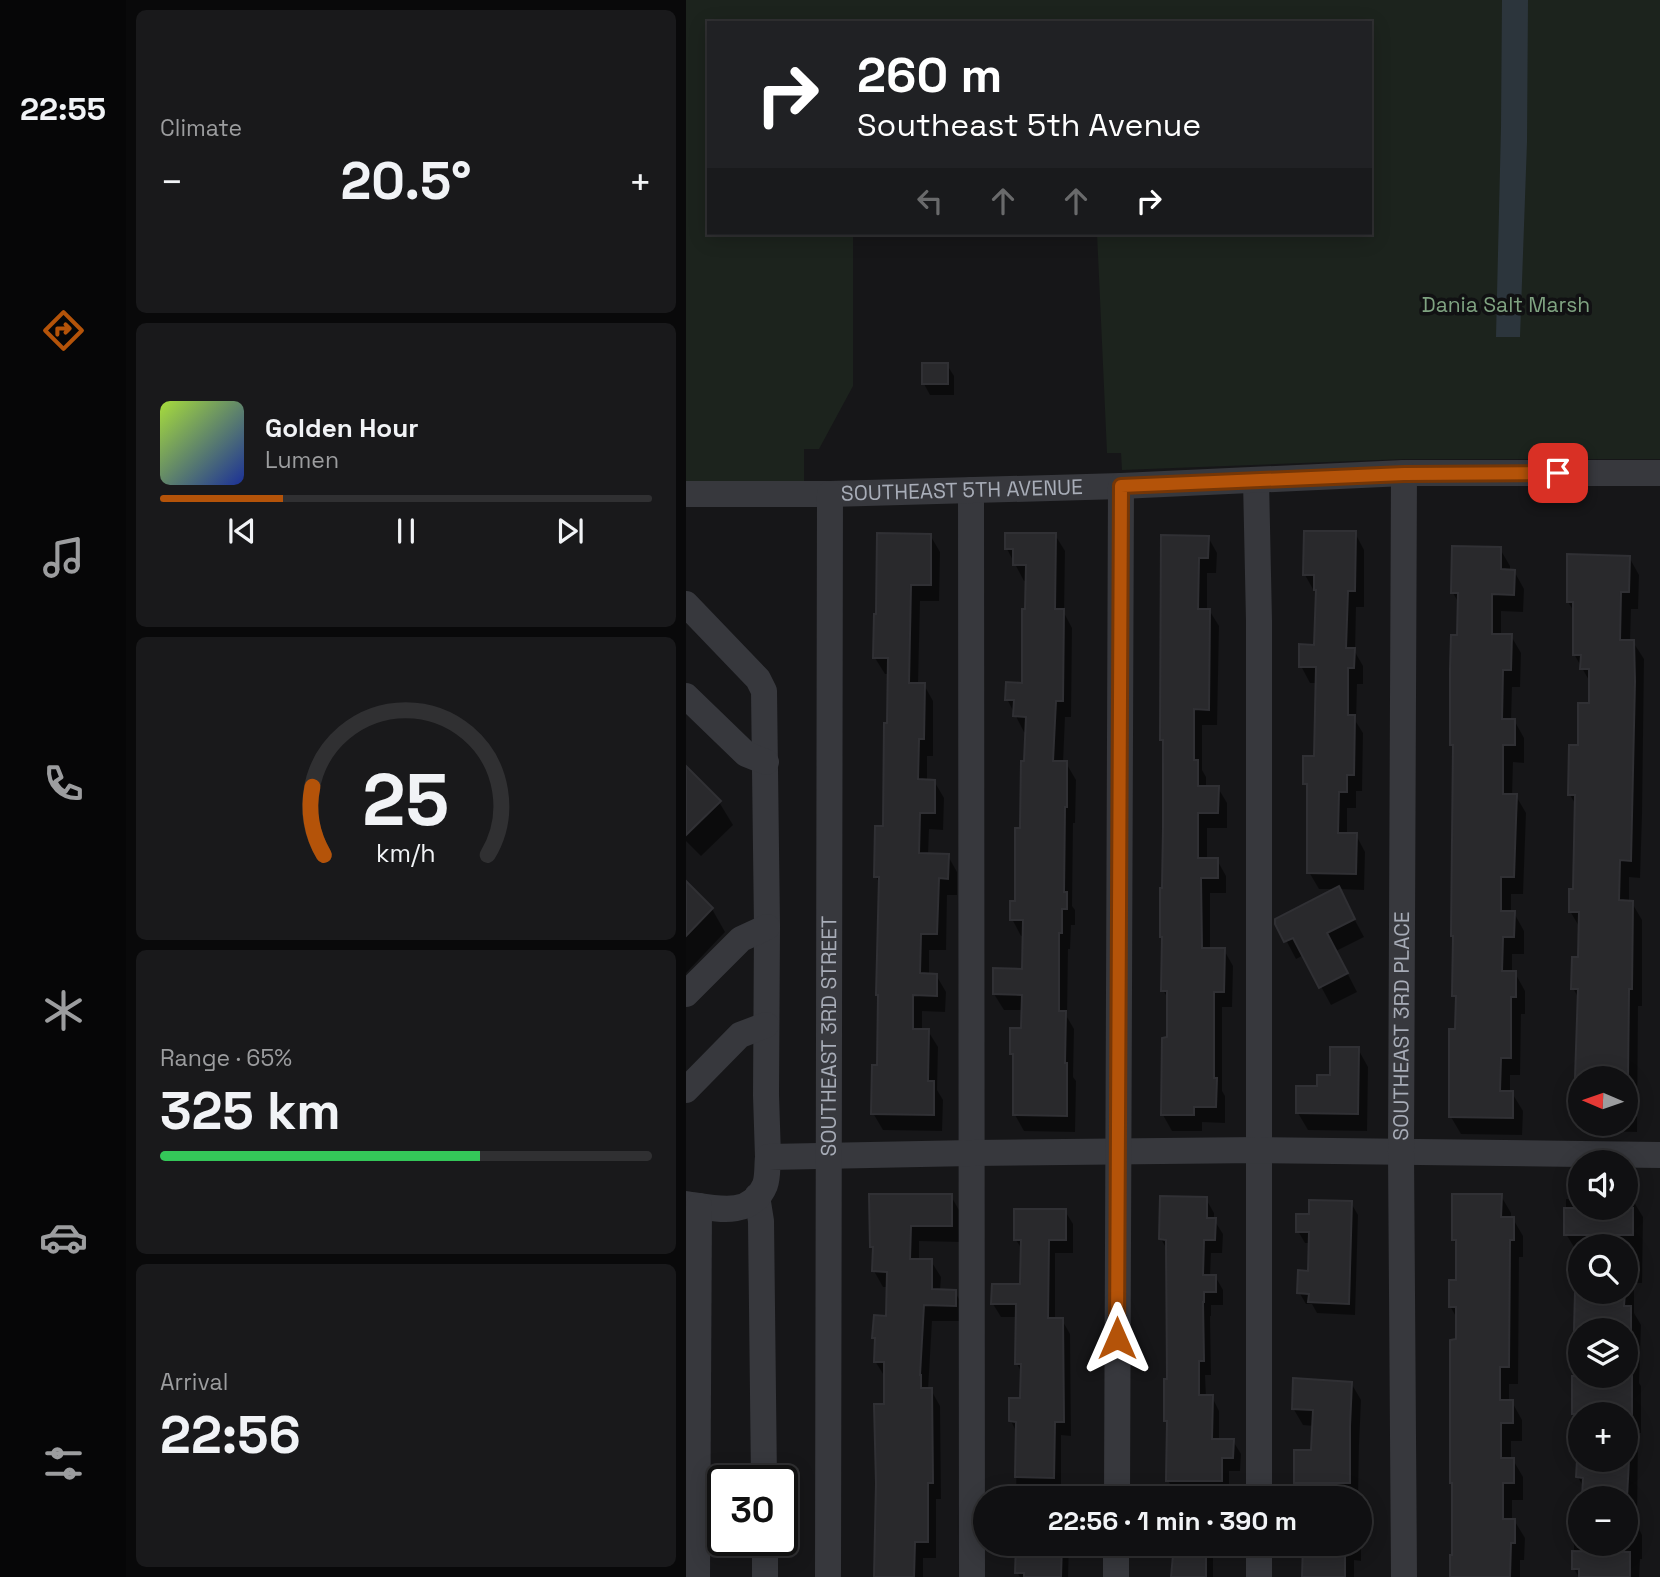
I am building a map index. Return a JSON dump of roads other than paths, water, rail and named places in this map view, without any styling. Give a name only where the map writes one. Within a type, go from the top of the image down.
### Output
[{"type":"street","name":"SOUTHEAST 5TH AVENUE","points":[[686,494],[830,494],[1121,486],[1404,474],[1660,473]]},
{"type":"street","name":"SOUTHEAST 3RD PLACE","points":[[1404,474],[1401,1152],[1404,1577]]},
{"type":"street","points":[[1256,480],[1259,621],[1259,1486]]},
{"type":"street","points":[[1116,1486],[1121,486]]},
{"type":"street","points":[[971,490],[972,1577]]},
{"type":"street","name":"SOUTHEAST 3RD STREET","points":[[828,1577],[830,494]]},
{"type":"street","points":[[686,604],[758,679],[764,691],[766,762],[766,1184],[746,1206],[734,1210],[693,1205],[696,1577]]},
{"type":"street","points":[[686,696],[746,754],[766,762]]},
{"type":"street","points":[[686,994],[741,939],[767,928]]},
{"type":"street","points":[[686,1090],[740,1035],[766,1026]]},
{"type":"street","points":[[768,1157],[1259,1150],[1660,1154]]},
{"type":"street","points":[[757,1196],[761,1221],[764,1465]]},
{"type":"street","points":[[765,1556],[765,1577]]},
{"type":"street","points":[[1116,1556],[1116,1577]]},
{"type":"street","points":[[1259,1556],[1259,1577]]},
{"type":"park label","name":"Dania Salt Marsh","points":[[1506,305]]}]
